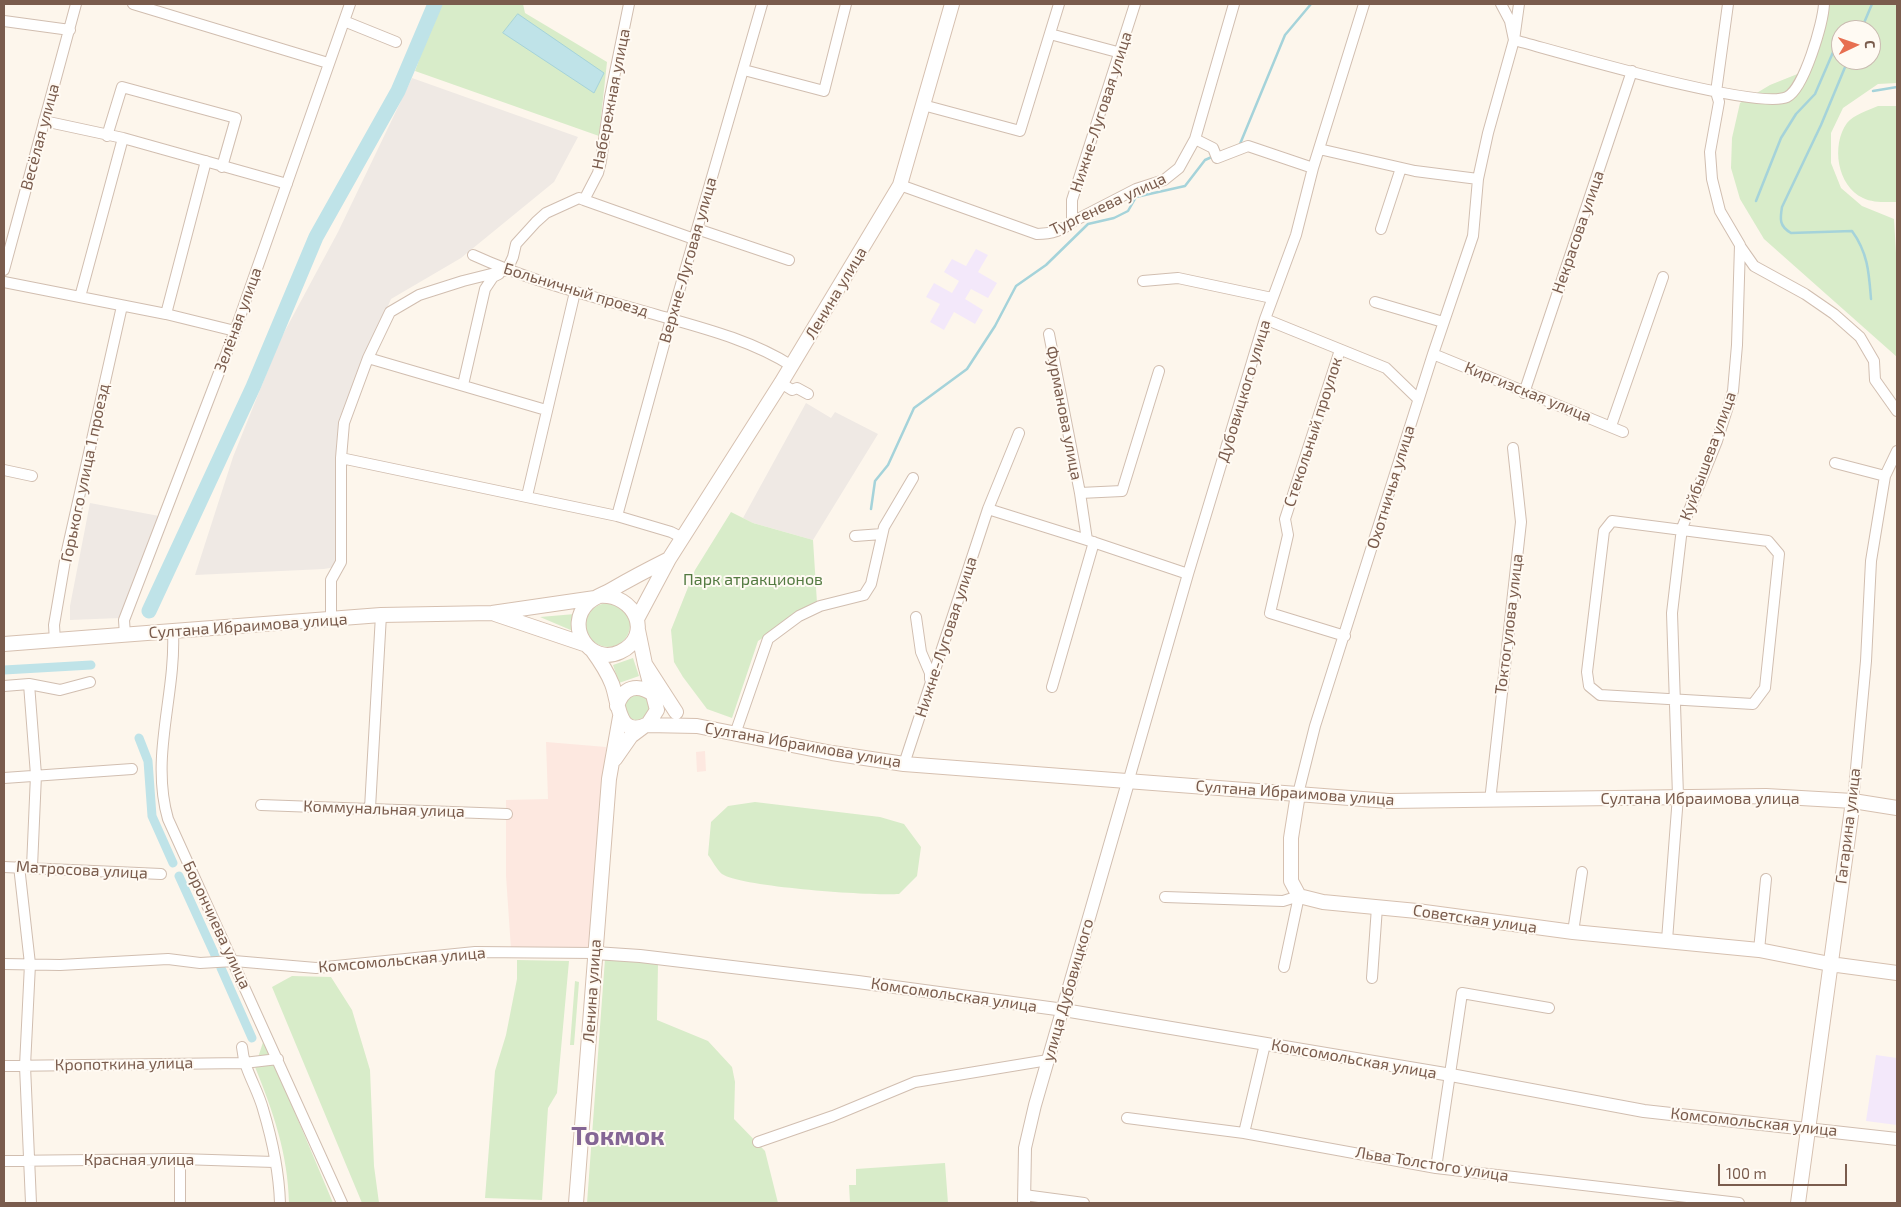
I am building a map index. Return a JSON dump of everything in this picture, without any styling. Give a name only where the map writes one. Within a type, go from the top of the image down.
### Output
[{"type":"main road","name":"Ленина улица","points":[[659,576],[781,384],[900,185],[952,4]]},
{"type":"main road","points":[[669,559],[588,603],[579,618],[579,631],[588,647],[605,669],[613,686],[618,711],[628,725],[697,726]]},
{"type":"main road","points":[[492,612],[606,655],[621,652],[634,640],[637,622],[659,576]]},
{"type":"main road","points":[[640,645],[659,576]]},
{"type":"main road","points":[[492,612],[614,596],[626,602],[633,610],[657,710],[654,719],[631,736],[617,754],[609,779]]},
{"type":"main road","name":"Султана Ибраимова улица","points":[[4,644],[381,615],[492,612]]},
{"type":"main road","points":[[645,664],[676,712]]},
{"type":"main road","points":[[609,779],[620,696],[626,690],[636,687],[644,688],[697,726]]},
{"type":"main road","points":[[631,736],[671,726]]},
{"type":"main road","name":"Султана Ибраимова улица","points":[[697,726],[832,753],[904,764],[1128,779],[1389,801],[1766,796],[1853,801],[1897,808]]},
{"type":"main road","name":"Ленина улица","points":[[576,1203],[609,779]]},
{"type":"main road","points":[[1298,794],[1292,838],[1291,881],[1299,896]]},
{"type":"main road","name":"Гагарина улица","points":[[1798,1203],[1853,801]]},
{"type":"main road","name":"Советская улица","points":[[1299,896],[1323,902],[1573,932],[1759,950],[1830,964],[1897,972]]},
{"type":"street","name":"Весёлая улица","points":[[4,270],[76,4]]},
{"type":"street","points":[[134,4],[328,63]]},
{"type":"street","name":"Зелёная улица","points":[[127,635],[124,620],[235,332],[350,4]]},
{"type":"street","name":"Набережная улица","points":[[584,200],[598,173],[601,161],[610,97],[629,4]]},
{"type":"street","name":"Верхне-Луговая улица","points":[[617,516],[671,318],[762,4]]},
{"type":"street","points":[[744,70],[824,91],[846,4]]},
{"type":"street","points":[[923,105],[1020,131],[1059,4]]},
{"type":"street","name":"Нижне-Луговая улица","points":[[1072,222],[1072,200],[1121,53],[1135,4]]},
{"type":"street","name":"Тургенева улица","points":[[900,185],[1036,234],[1047,234],[1058,231],[1136,189],[1164,180],[1179,168],[1195,139],[1234,4]]},
{"type":"street","name":"Дубовицкого улица","points":[[1128,779],[1265,319],[1296,235],[1313,168],[1364,4]]},
{"type":"street","points":[[1501,4],[1510,21],[1514,40],[1716,92],[1777,100],[1788,96],[1795,90],[1811,54],[1823,18],[1824,4]]},
{"type":"street","name":"Охотничья улица","points":[[1298,794],[1315,726],[1345,636],[1418,399],[1473,236],[1478,179],[1488,133],[1514,40],[1519,4]]},
{"type":"street","points":[[1728,4],[1716,92],[1719,102],[1710,152],[1712,178],[1720,211],[1754,266],[1805,294],[1834,314],[1860,337],[1874,361],[1875,380],[1897,411]]},
{"type":"street","points":[[344,20],[396,42]]},
{"type":"street","points":[[4,21],[70,30]]},
{"type":"street","points":[[1050,34],[1121,53]]},
{"type":"street","name":"Некрасова улица","points":[[1524,393],[1632,71]]},
{"type":"street","points":[[107,136],[122,87],[142,92],[236,118],[222,167]]},
{"type":"street","points":[[44,121],[123,138],[287,184]]},
{"type":"street","points":[[80,297],[123,138]]},
{"type":"street","points":[[1195,139],[1212,148],[1217,158],[1248,146],[1313,168]]},
{"type":"street","points":[[1319,149],[1401,168],[1478,179]]},
{"type":"street","points":[[166,314],[206,161]]},
{"type":"street","points":[[1381,229],[1401,168]]},
{"type":"street","points":[[463,385],[485,289],[493,277],[507,270],[514,257],[516,244],[536,222],[546,213],[579,198],[696,234],[790,260]]},
{"type":"street","name":"Куйбышева улица","points":[[1667,940],[1678,796],[1672,612],[1682,528],[1717,440],[1733,391],[1737,345],[1740,245]]},
{"type":"street","name":"Больничный проезд","points":[[472,255],[507,270],[575,292],[723,334],[773,354],[792,366]]},
{"type":"street","points":[[331,620],[331,580],[341,562],[341,458],[344,423],[368,358],[390,312],[419,296],[463,281],[507,270]]},
{"type":"street","points":[[1611,426],[1663,277]]},
{"type":"street","points":[[1143,281],[1178,278],[1272,298]]},
{"type":"street","points":[[4,282],[166,314],[235,332]]},
{"type":"street","points":[[526,496],[575,292]]},
{"type":"street","points":[[1376,302],[1443,322]]},
{"type":"street","name":"Горького улица 1 проезд","points":[[55,641],[54,625],[66,555],[122,306]]},
{"type":"street","points":[[1265,319],[1386,368],[1418,399]]},
{"type":"street","name":"Фурманова улица","points":[[1049,334],[1090,541],[1052,687]]},
{"type":"street","name":"Стекольный проулок","points":[[1340,350],[1285,519],[1288,535],[1270,613],[1345,636]]},
{"type":"street","name":"Киргизская улица","points":[[1433,354],[1499,379],[1524,393],[1623,432]]},
{"type":"street","points":[[368,358],[546,410]]},
{"type":"street","name":"Фурманова улица","points":[[1080,492],[1122,491],[1159,371]]},
{"type":"street","points":[[781,384],[792,390],[797,388],[808,394]]},
{"type":"street","name":"Нижне-Луговая улица","points":[[904,764],[988,509],[1019,433]]},
{"type":"street","name":"Токтогулова улица","points":[[1490,801],[1521,522],[1513,448]]},
{"type":"street","name":"Гагарина улица","points":[[1853,801],[1866,660],[1871,561],[1885,476],[1897,451]]},
{"type":"street","points":[[341,458],[617,516],[663,529],[682,538]]},
{"type":"street","points":[[1835,464],[1885,476]]},
{"type":"street","points":[[4,470],[32,476]]},
{"type":"street","points":[[735,734],[768,639],[799,616],[820,606],[864,595],[871,584],[882,534],[904,489],[913,478]]},
{"type":"street","points":[[988,509],[1188,574]]},
{"type":"street","points":[[1612,521],[1682,528],[1768,540],[1779,554],[1765,688],[1753,704],[1674,700],[1600,695],[1589,686],[1588,672],[1604,530],[1612,521]]},
{"type":"street","points":[[855,536],[882,534]]},
{"type":"street","points":[[370,808],[381,615]]},
{"type":"street","points":[[916,617],[921,652],[930,673],[930,682]]},
{"type":"street","name":"Борончиева улица","points":[[170,632],[175,656],[161,753],[163,801],[168,819],[234,961],[342,1203]]},
{"type":"street","points":[[4,686],[29,684],[60,690],[90,682]]},
{"type":"street","points":[[29,684],[36,775],[32,867]]},
{"type":"street","points":[[4,778],[132,769]]},
{"type":"street","name":"улица Дубовицкого","points":[[1024,1199],[1025,1148],[1048,1060],[1064,1010],[1128,779]]},
{"type":"street","name":"Коммунальная улица","points":[[261,805],[506,814]]},
{"type":"street","name":"Матросова улица","points":[[4,866],[161,874]]},
{"type":"street","points":[[19,866],[30,964],[25,1066],[31,1203]]},
{"type":"street","points":[[1573,932],[1582,872]]},
{"type":"street","points":[[1759,950],[1766,878]]},
{"type":"street","points":[[1284,967],[1299,896]]},
{"type":"street","name":"Советская улица","points":[[1165,897],[1283,901],[1299,896]]},
{"type":"street","points":[[1372,978],[1377,907]]},
{"type":"street","name":"Комсомольская улица","points":[[4,964],[60,965],[168,960],[200,963],[234,961],[316,968],[355,965],[404,957],[475,952],[595,953],[640,956],[858,982],[1064,1010],[1451,1075],[1644,1111],[1897,1139]]},
{"type":"street","points":[[1436,1168],[1462,993],[1549,1008]]},
{"type":"street","points":[[1244,1133],[1265,1044]]},
{"type":"street","points":[[242,1047],[244,1063],[263,1107],[279,1183],[280,1203]]},
{"type":"street","name":"Кропоткина улица","points":[[4,1066],[244,1063],[278,1059]]},
{"type":"street","points":[[758,1142],[833,1116],[916,1082],[1048,1060]]},
{"type":"street","name":"Льва Толстого улица","points":[[1127,1118],[1244,1133],[1436,1168],[1739,1203]]},
{"type":"street","points":[[180,1159],[180,1203]]},
{"type":"street","name":"Красная улица","points":[[4,1161],[180,1159],[274,1162]]},
{"type":"street","points":[[1024,1199],[1084,1203]]},
{"type":"shaded area","points":[[412,78],[578,137],[554,182],[461,258],[391,299],[339,419],[336,448],[338,564],[335,567],[324,569],[195,575],[233,457],[280,340],[338,232]]},
{"type":"shaded area","points":[[976,249],[988,255],[978,272],[997,283],[988,298],[971,289],[965,299],[983,310],[975,324],[954,312],[944,330],[930,322],[940,304],[926,297],[934,283],[952,293],[959,281],[944,272],[952,259],[966,266]]},
{"type":"shaded area","points":[[806,403],[831,418],[835,412],[878,434],[813,540],[753,523],[743,518]]},
{"type":"shaded area","points":[[90,503],[159,516],[120,618],[70,620],[70,606]]},
{"type":"shaded area","points":[[546,742],[606,747],[592,949],[511,949],[506,876],[506,800],[548,799]]},
{"type":"shaded area","points":[[705,751],[706,771],[697,772],[696,752]]},
{"type":"shaded area","points":[[1876,1055],[1897,1058],[1897,1125],[1866,1121]]},
{"type":"green space","points":[[439,4],[523,4],[525,13],[607,62],[599,136],[415,71]]},
{"type":"green space","points":[[1828,4],[1897,4],[1897,83],[1878,84],[1843,108],[1831,133],[1831,163],[1841,188],[1862,206],[1894,219],[1897,270],[1897,357],[1764,239],[1740,199],[1731,168],[1732,138],[1740,103],[1770,85],[1805,71]]},
{"type":"green space","points":[[1878,106],[1897,106],[1897,202],[1875,201],[1863,198],[1847,184],[1839,164],[1839,142],[1847,123],[1857,115]]},
{"type":"green space","name":"Парк атракционов","points":[[731,512],[753,523],[813,540],[817,603],[758,641],[732,718],[707,709],[683,677],[674,662],[671,630],[695,570]]},
{"type":"green space","points":[[604,603],[612,603],[624,609],[630,625],[624,641],[612,647],[604,647],[592,641],[586,629],[586,621],[592,609]]},
{"type":"green space","points":[[575,614],[573,631],[540,617]]},
{"type":"green space","points":[[633,658],[639,676],[619,683],[613,665]]},
{"type":"green space","points":[[637,694],[646,698],[650,707],[646,716],[637,720],[628,716],[624,707],[628,698]]},
{"type":"green space","points":[[755,802],[880,817],[904,824],[921,847],[917,876],[899,894],[884,894],[779,887],[734,879],[722,874],[708,855],[711,822],[728,806]]},
{"type":"green space","points":[[605,959],[658,964],[657,1020],[708,1041],[732,1067],[735,1082],[734,1119],[765,1151],[778,1203],[587,1203]]},
{"type":"green space","points":[[517,960],[569,961],[557,1093],[548,1108],[542,1200],[485,1198],[495,1071],[506,1035],[517,979]]},
{"type":"green space","points":[[292,976],[331,977],[352,1010],[370,1070],[374,1166],[379,1203],[362,1203],[272,987]]},
{"type":"green space","points":[[575,981],[579,982],[574,1045],[570,1045]]},
{"type":"green space","points":[[264,1039],[333,1203],[289,1203],[283,1150],[268,1100],[255,1067]]},
{"type":"green space","points":[[945,1163],[948,1203],[850,1203],[849,1185],[856,1185],[856,1169]]},
{"type":"water","points":[[518,14],[604,73],[594,93],[503,33]]},
{"type":"waterway","points":[[149,611],[253,387],[316,237],[398,91],[435,4]]},
{"type":"waterway","points":[[1240,144],[1285,35],[1311,4]]},
{"type":"waterway","points":[[1865,20],[1872,4]]},
{"type":"waterway","points":[[1756,201],[1781,138],[1796,114],[1815,94],[1831,57]]},
{"type":"waterway","points":[[1844,70],[1821,125],[1782,207],[1781,219],[1784,228],[1791,233],[1852,231],[1865,255],[1871,299]]},
{"type":"waterway","points":[[1873,91],[1897,87]]},
{"type":"waterway","points":[[871,509],[875,481],[888,465],[914,408],[967,369],[995,326],[1016,286],[1046,265],[1088,224],[1114,218],[1128,211],[1136,197],[1185,186],[1205,160],[1214,156]]},
{"type":"waterway","points":[[4,670],[91,665]]},
{"type":"waterway","points":[[139,738],[148,761],[152,816],[173,863]]},
{"type":"waterway","points":[[179,876],[215,955]]},
{"type":"waterway","points":[[221,968],[252,1038]]},
{"type":"district","name":"Токмок","points":[[618,1136]]}]
